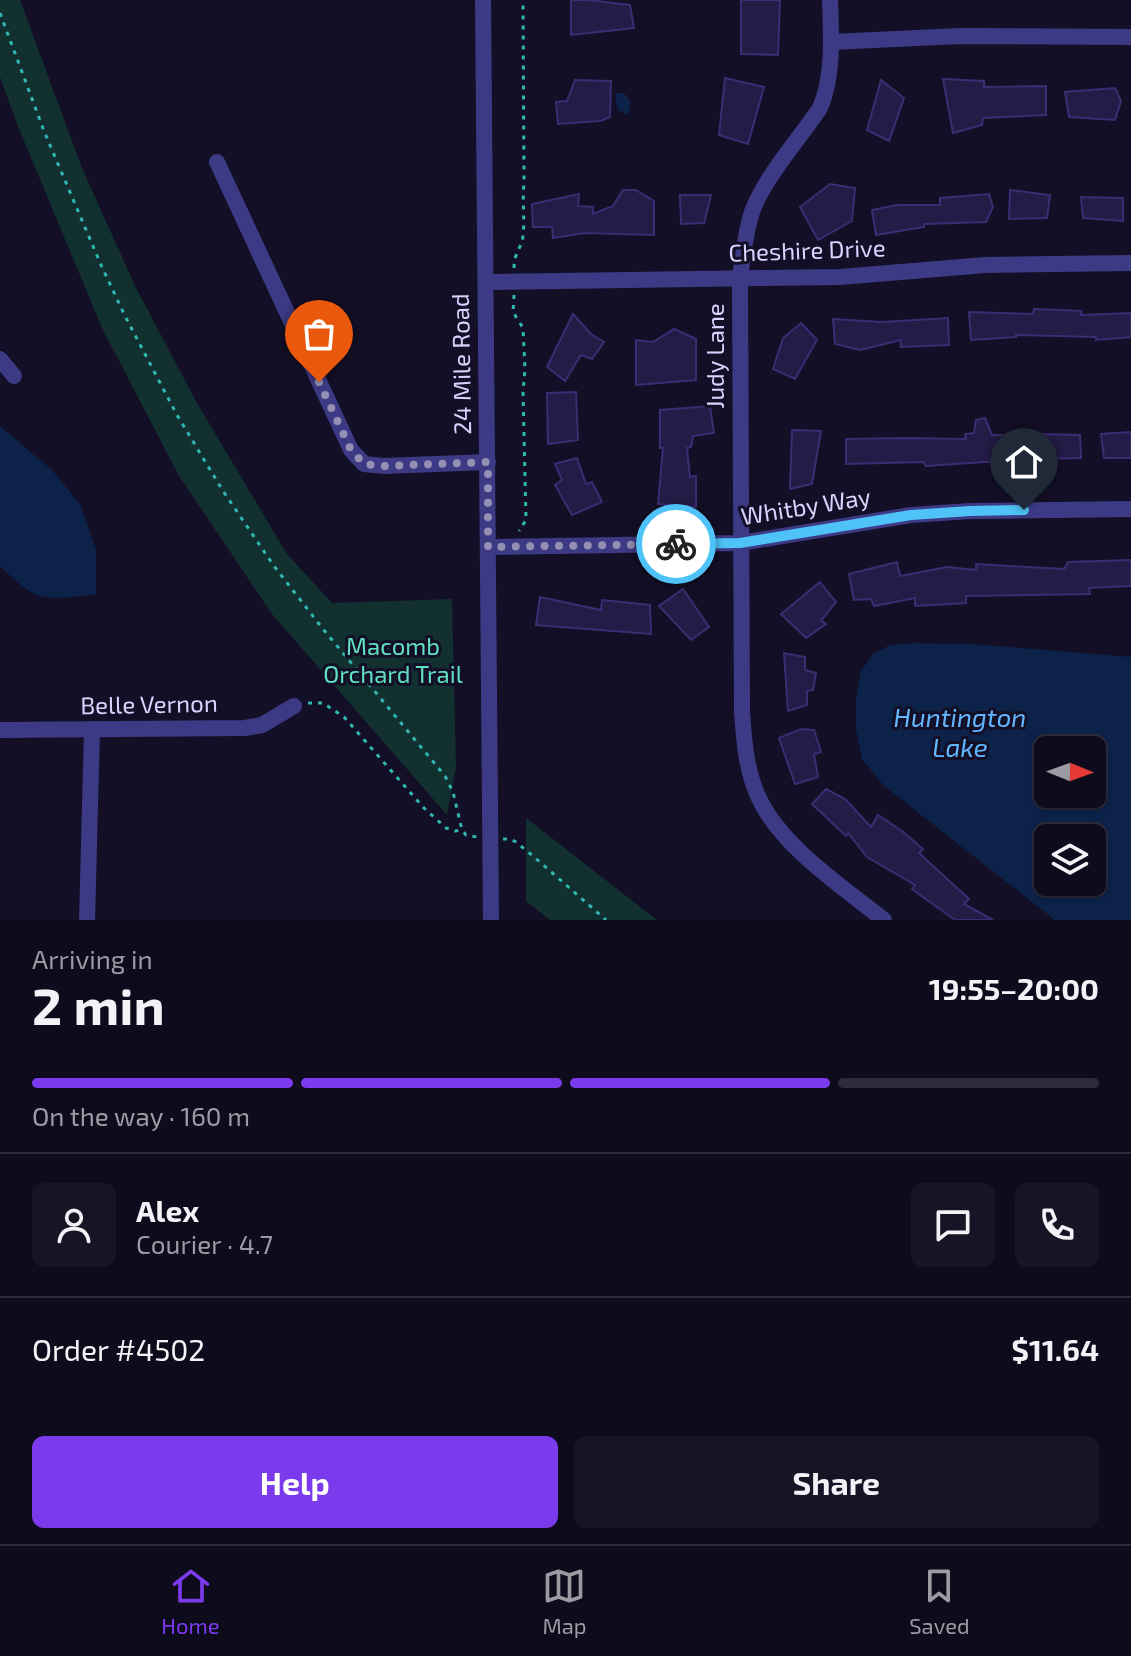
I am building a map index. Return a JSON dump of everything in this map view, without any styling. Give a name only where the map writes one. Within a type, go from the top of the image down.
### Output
[{"type":"street","name":"24 Mile Road","points":[[483,0],[491,920]]},
{"type":"street","name":"Judy Lane","points":[[830,0],[831,42],[825,97],[753,209],[740,279],[742,712],[752,782],[773,823],[801,853],[884,920]]},
{"type":"street","points":[[831,42],[960,36],[1131,37]]},
{"type":"street","points":[[217,162],[351,450],[364,464],[384,466],[488,462]]},
{"type":"street","name":"Cheshire Drive","points":[[486,282],[840,277],[986,265],[1131,263]]},
{"type":"street","points":[[0,359],[14,376]]},
{"type":"street","name":"Whitby Way","points":[[488,547],[740,543],[911,515],[1131,509]]},
{"type":"street","name":"Belle Vernon","points":[[0,730],[245,728],[262,725],[294,706]]},
{"type":"street","points":[[87,920],[92,730]]},
{"type":"path","points":[[0,13],[44,131],[101,265],[177,415],[223,491],[274,566],[323,629],[445,776],[466,835],[516,842],[606,920]]},
{"type":"path","points":[[370,685],[390,675]]},
{"type":"path","points":[[294,706],[323,703],[344,717],[424,808],[446,828],[462,830]]},
{"type":"green space","name":"Macomb Orchard Trail","points":[[0,0],[20,0],[82,168],[136,288],[197,403],[287,554],[332,603],[452,599],[456,768],[447,815],[272,614],[179,476],[102,328],[17,124],[0,77]]},
{"type":"green space","points":[[526,818],[657,920],[550,920],[526,901]]},
{"type":"water","points":[[615,93],[624,93],[631,102],[628,115],[618,110]]},
{"type":"water","points":[[0,426],[52,470],[80,504],[96,549],[96,594],[43,597],[22,586],[0,566]]},
{"type":"water","name":"Huntington Lake","points":[[913,643],[972,644],[1131,657],[1131,920],[1055,920],[883,785],[862,759],[856,730],[856,698],[861,671],[873,654],[890,645]]},
{"type":"building","points":[[571,0],[630,5],[634,28],[571,35]]},
{"type":"building","points":[[741,0],[780,0],[778,55],[741,54]]},
{"type":"building","points":[[725,78],[764,87],[748,144],[719,135]]},
{"type":"building","points":[[943,79],[984,81],[984,87],[1046,86],[1046,115],[983,118],[982,125],[953,133]]},
{"type":"building","points":[[575,80],[611,81],[610,117],[600,121],[558,124],[556,102],[567,101]]},
{"type":"building","points":[[881,80],[904,98],[889,141],[867,130]]},
{"type":"building","points":[[1115,88],[1121,101],[1115,120],[1069,117],[1065,92]]},
{"type":"building","points":[[830,184],[855,188],[852,221],[818,240],[800,207]]},
{"type":"building","points":[[623,190],[636,190],[654,201],[654,235],[585,233],[553,238],[552,227],[533,227],[532,204],[579,194],[578,206],[593,207],[593,214],[613,206]]},
{"type":"building","points":[[1010,190],[1050,195],[1047,218],[1009,219]]},
{"type":"building","points":[[989,194],[993,207],[986,222],[924,224],[924,227],[876,235],[872,210],[897,205],[940,205],[940,198]]},
{"type":"building","points":[[680,195],[711,195],[704,223],[681,224]]},
{"type":"building","points":[[1081,197],[1123,198],[1123,221],[1083,218]]},
{"type":"building","points":[[1034,309],[1081,311],[1081,315],[1131,313],[1131,337],[1096,340],[1096,337],[1016,335],[971,340],[969,312],[1033,314]]},
{"type":"building","points":[[573,314],[591,334],[604,342],[592,359],[581,355],[565,381],[547,367]]},
{"type":"building","points":[[948,318],[949,345],[901,347],[901,340],[860,350],[835,344],[833,319],[882,322]]},
{"type":"building","points":[[801,323],[817,340],[795,379],[773,369],[783,338]]},
{"type":"building","points":[[674,329],[696,339],[696,380],[636,385],[636,340],[653,342]]},
{"type":"building","points":[[576,392],[578,440],[548,444],[547,393]]},
{"type":"building","points":[[710,406],[714,433],[693,436],[691,447],[687,448],[690,477],[696,476],[696,507],[658,504],[663,448],[660,448],[660,410]]},
{"type":"building","points":[[985,418],[992,435],[1016,435],[1017,458],[1000,455],[999,461],[926,466],[923,462],[846,464],[846,439],[966,439],[965,434],[974,433],[976,420]]},
{"type":"building","points":[[792,430],[821,431],[812,484],[790,489]]},
{"type":"building","points":[[1131,432],[1131,458],[1104,458],[1101,434]]},
{"type":"building","points":[[1041,434],[1080,435],[1081,458],[1040,459]]},
{"type":"building","points":[[577,458],[586,484],[592,482],[602,502],[572,515],[555,485],[562,480],[555,464]]},
{"type":"building","points":[[1131,560],[1131,586],[1089,588],[1090,594],[966,596],[966,603],[915,606],[915,598],[874,606],[871,599],[854,600],[849,574],[897,562],[900,576],[947,567],[976,570],[976,564],[1064,569],[1068,562]]},
{"type":"building","points":[[820,582],[836,602],[821,621],[826,624],[806,638],[781,614]]},
{"type":"building","points":[[683,589],[709,627],[691,640],[659,606]]},
{"type":"building","points":[[540,597],[601,610],[602,600],[650,605],[651,634],[536,625]]},
{"type":"building","points":[[784,653],[805,657],[805,670],[816,673],[813,690],[807,691],[807,705],[788,711]]},
{"type":"building","points":[[801,729],[814,730],[821,752],[814,754],[818,777],[795,784],[779,738]]},
{"type":"building","points":[[826,789],[845,799],[871,827],[878,815],[902,831],[923,849],[919,853],[969,899],[964,904],[993,920],[955,920],[912,889],[915,885],[867,857],[848,833],[846,836],[812,804]]},
{"type":"way so far","points":[[319,382],[351,450],[364,464],[488,462],[488,547],[676,544]]},
{"type":"route","points":[[676,544],[740,543],[911,515],[1024,510]]}]
